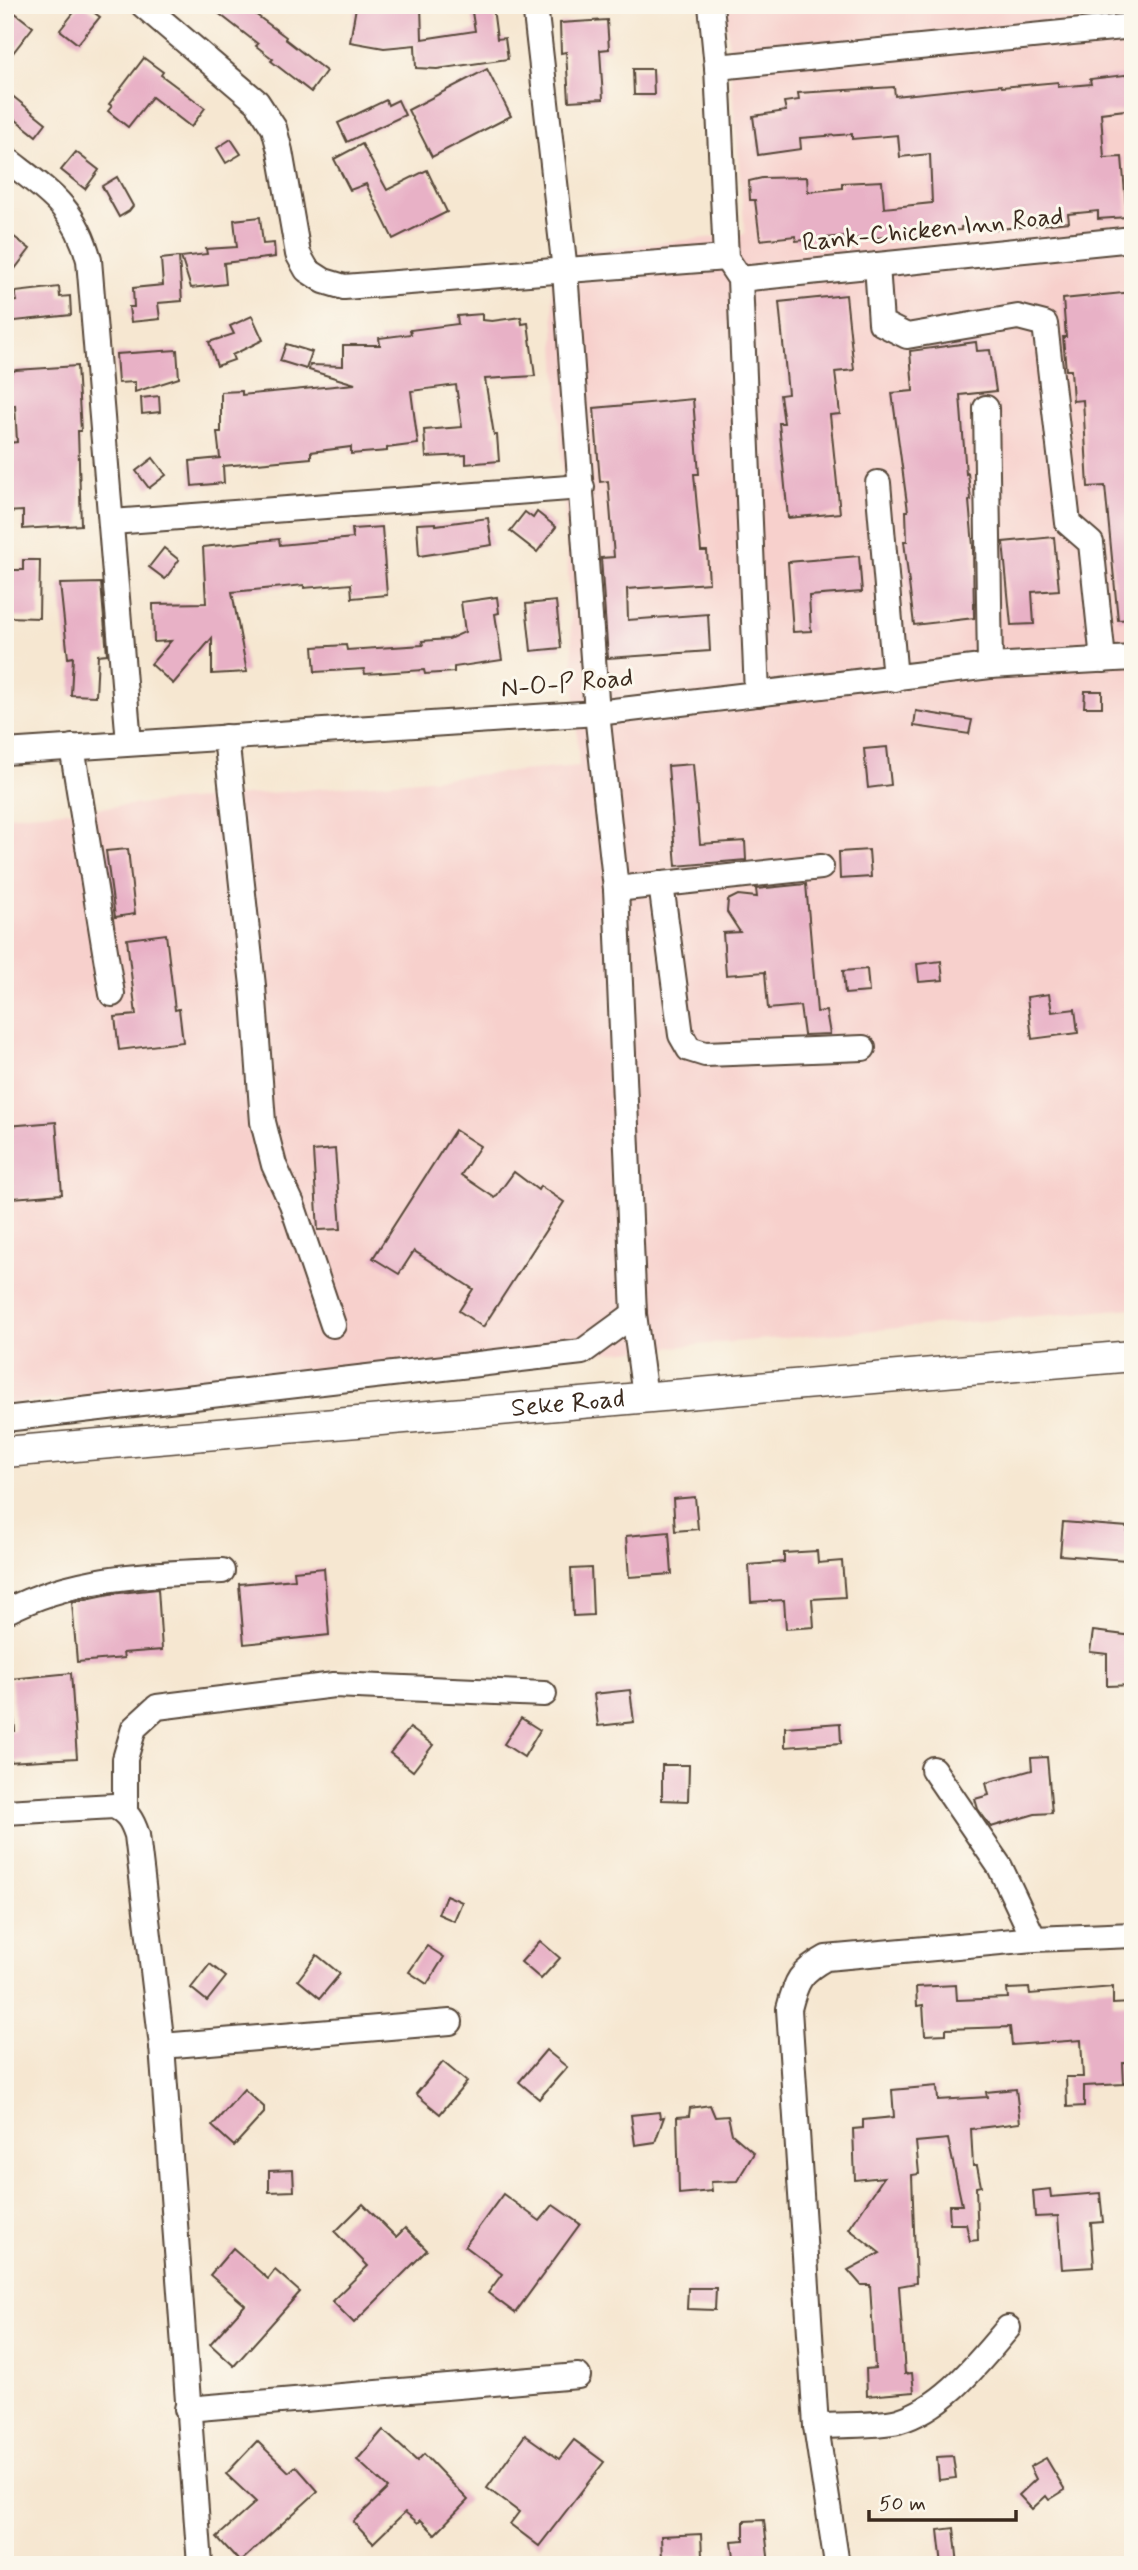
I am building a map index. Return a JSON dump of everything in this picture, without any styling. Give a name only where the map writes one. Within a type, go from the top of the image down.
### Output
[{"type":"main road","name":"Seke Road","points":[[5,1452],[1133,1356]]},
{"type":"street","points":[[143,5],[257,102],[274,128],[281,151],[298,254],[307,270],[324,281],[344,287],[726,258]]},
{"type":"street","points":[[535,5],[565,271],[597,713],[616,889],[634,1314],[645,1396]]},
{"type":"street","points":[[711,5],[717,67],[726,258],[740,279],[757,694]]},
{"type":"street","points":[[717,67],[1103,17],[1133,26]]},
{"type":"street","points":[[5,158],[68,211],[83,237],[89,260],[129,743]]},
{"type":"street","name":"Rank-Chicken Inn Road","points":[[740,279],[1133,239]]},
{"type":"street","points":[[877,265],[881,323],[907,336],[1018,317],[1045,324],[1068,523],[1091,543],[1103,660]]},
{"type":"street","points":[[986,408],[990,666]]},
{"type":"street","points":[[877,483],[895,679]]},
{"type":"street","points":[[112,522],[582,487]]},
{"type":"street","name":"N-O-P Road","points":[[5,752],[597,713],[990,666],[1133,658]]},
{"type":"street","points":[[226,737],[253,986],[263,1122],[274,1165],[292,1204],[333,1325]]},
{"type":"street","points":[[72,747],[113,994]]},
{"type":"street","points":[[616,889],[821,867]]},
{"type":"street","points":[[661,884],[681,1035],[689,1049],[705,1054],[863,1048]]},
{"type":"street","points":[[5,1419],[582,1352],[634,1314]]},
{"type":"street","points":[[5,1612],[71,1586],[116,1577],[222,1571]]},
{"type":"street","points":[[125,1812],[125,1759],[134,1728],[157,1707],[334,1685],[544,1694]]},
{"type":"street","points":[[933,1769],[1000,1867],[1034,1939]]},
{"type":"street","points":[[5,1812],[114,1806],[132,1820],[137,1835],[162,2046],[200,2565]]},
{"type":"street","points":[[837,2565],[816,2426],[789,2009],[795,1984],[807,1968],[826,1958],[1034,1939],[1133,1935]]},
{"type":"street","points":[[162,2046],[450,2022]]},
{"type":"street","points":[[816,2426],[897,2421],[928,2407],[972,2371],[1008,2328]]},
{"type":"street","points":[[187,2409],[578,2376]]},
{"type":"shaded area","points":[[725,5],[1133,5],[1133,1308],[5,1404],[5,816],[579,766],[550,254],[745,234]]},
{"type":"building","points":[[5,5],[33,27],[5,63]]},
{"type":"building","points":[[80,5],[100,17],[78,44],[60,30]]},
{"type":"building","points":[[208,5],[243,5],[326,71],[311,92],[271,61],[273,59],[256,46],[258,44]]},
{"type":"building","points":[[421,5],[422,39],[475,31],[472,12],[493,8],[497,39],[505,38],[508,59],[437,69],[416,68],[415,45],[384,48],[350,42],[356,7]]},
{"type":"building","points":[[607,20],[609,49],[600,50],[603,99],[569,101],[566,52],[561,53],[560,23]]},
{"type":"building","points":[[144,58],[163,72],[161,75],[205,108],[191,127],[152,97],[128,127],[108,111],[112,106],[109,104]]},
{"type":"building","points":[[487,69],[511,116],[432,157],[408,110]]},
{"type":"building","points":[[633,69],[653,69],[654,95],[634,95]]},
{"type":"building","points":[[1133,74],[1133,109],[1101,113],[1104,158],[1122,157],[1127,217],[1098,219],[1098,211],[1068,214],[1069,222],[990,230],[990,225],[961,227],[961,230],[891,239],[845,239],[845,236],[796,241],[795,236],[760,240],[755,200],[750,200],[749,181],[762,178],[807,177],[808,192],[842,188],[842,183],[882,181],[884,208],[932,203],[930,154],[900,157],[898,135],[852,139],[852,134],[800,138],[801,149],[758,155],[753,116],[786,111],[784,102],[799,100],[798,93],[894,87],[895,96],[1001,85],[1058,82],[1058,87],[1091,84],[1090,79]]},
{"type":"building","points":[[5,90],[46,123],[36,136],[5,111]]},
{"type":"building","points":[[386,100],[388,105],[398,100],[405,115],[347,142],[338,123]]},
{"type":"building","points":[[231,139],[241,154],[226,163],[217,148]]},
{"type":"building","points":[[362,144],[387,190],[427,170],[447,212],[393,239],[366,184],[350,190],[334,159]]},
{"type":"building","points":[[76,152],[99,170],[85,189],[61,170]]},
{"type":"building","points":[[117,177],[133,206],[119,217],[102,186]]},
{"type":"building","points":[[260,217],[263,244],[274,243],[275,257],[224,263],[226,284],[191,288],[181,257],[207,254],[206,249],[237,247],[234,220]]},
{"type":"building","points":[[5,230],[30,249],[14,270],[5,263]]},
{"type":"building","points":[[179,257],[182,301],[158,303],[160,319],[131,322],[129,307],[134,307],[133,288],[163,285],[161,259]]},
{"type":"building","points":[[59,287],[60,297],[70,296],[71,315],[6,322],[5,302],[17,301],[15,292]]},
{"type":"building","points":[[1133,292],[1133,619],[1118,620],[1105,486],[1088,487],[1083,400],[1073,401],[1071,370],[1066,370],[1063,299]]},
{"type":"building","points":[[846,295],[854,370],[835,372],[840,414],[830,415],[840,513],[788,518],[779,423],[784,423],[780,395],[788,394],[779,302]]},
{"type":"building","points":[[482,314],[482,320],[521,317],[522,324],[528,323],[535,376],[485,379],[494,435],[497,435],[499,461],[466,464],[466,455],[426,457],[424,430],[462,427],[456,385],[411,391],[418,444],[387,448],[387,451],[351,454],[351,447],[311,452],[311,458],[223,466],[224,483],[192,486],[190,461],[220,458],[217,432],[221,432],[221,392],[242,391],[242,395],[355,384],[309,370],[310,365],[343,366],[343,345],[380,345],[379,338],[411,334],[410,330],[458,324],[457,316]]},
{"type":"building","points":[[252,316],[263,340],[232,355],[234,360],[217,366],[209,342],[234,334],[230,326]]},
{"type":"building","points":[[976,342],[977,351],[990,350],[996,391],[960,395],[966,474],[968,473],[971,500],[974,618],[914,625],[904,541],[907,541],[908,511],[892,393],[913,391],[910,351]]},
{"type":"building","points":[[286,344],[312,352],[306,369],[280,361]]},
{"type":"building","points":[[177,350],[179,378],[135,392],[135,382],[118,383],[116,354]]},
{"type":"building","points":[[77,366],[81,431],[78,431],[81,525],[23,529],[23,511],[5,512],[5,453],[9,453],[8,443],[17,442],[15,405],[10,406],[8,373],[16,370]]},
{"type":"building","points":[[159,396],[160,412],[142,414],[141,398]]},
{"type":"building","points":[[693,399],[699,474],[694,474],[701,551],[707,551],[709,583],[627,589],[628,620],[708,614],[710,651],[608,658],[601,558],[614,557],[608,481],[600,482],[594,408]]},
{"type":"building","points":[[153,458],[166,475],[149,488],[136,471]]},
{"type":"building","points":[[525,512],[533,518],[537,512],[556,527],[537,552],[510,531]]},
{"type":"building","points":[[488,518],[492,545],[419,556],[417,524],[436,525]]},
{"type":"building","points":[[382,527],[387,595],[352,598],[351,584],[304,588],[304,585],[232,592],[247,672],[212,674],[212,638],[173,684],[151,664],[171,641],[154,642],[153,604],[206,603],[203,547],[279,539],[280,545],[353,538],[352,529]]},
{"type":"building","points":[[1054,537],[1059,590],[1032,592],[1034,624],[1011,625],[1003,542]]},
{"type":"building","points":[[164,548],[179,560],[165,579],[149,567]]},
{"type":"building","points":[[859,556],[862,592],[809,596],[811,631],[793,632],[788,562]]},
{"type":"building","points":[[23,560],[40,560],[39,618],[5,617],[5,570],[23,570]]},
{"type":"building","points":[[101,583],[107,654],[98,655],[96,696],[71,695],[73,657],[68,658],[60,584]]},
{"type":"building","points":[[497,597],[499,613],[495,614],[502,660],[454,667],[454,672],[425,674],[424,670],[365,674],[364,669],[315,672],[313,647],[346,645],[347,650],[423,645],[422,641],[449,639],[465,632],[461,602]]},
{"type":"building","points":[[556,601],[561,648],[531,651],[526,604]]},
{"type":"building","points":[[1085,691],[1102,691],[1102,707],[1084,707]]},
{"type":"building","points":[[916,711],[972,720],[969,734],[914,726]]},
{"type":"building","points":[[887,747],[891,785],[868,788],[864,749]]},
{"type":"building","points":[[693,764],[700,844],[745,841],[746,860],[676,866],[668,766]]},
{"type":"building","points":[[128,849],[135,914],[115,917],[106,851]]},
{"type":"building","points":[[869,850],[871,877],[840,879],[839,852]]},
{"type":"building","points":[[806,884],[817,1012],[826,1011],[830,1034],[804,1035],[800,1006],[768,1009],[765,972],[726,975],[723,933],[740,932],[727,912],[728,900],[738,895],[757,897],[756,889]]},
{"type":"building","points":[[166,934],[175,1010],[179,1009],[183,1042],[119,1050],[115,1017],[136,1015],[127,939]]},
{"type":"building","points":[[941,961],[943,980],[919,982],[917,964]]},
{"type":"building","points":[[867,969],[869,992],[845,994],[843,971]]},
{"type":"building","points":[[1049,994],[1052,1012],[1075,1009],[1078,1033],[1032,1039],[1027,997]]},
{"type":"building","points":[[56,1122],[62,1194],[13,1198],[7,1126]]},
{"type":"building","points":[[455,1130],[480,1146],[461,1175],[495,1198],[514,1172],[538,1190],[540,1186],[564,1202],[483,1327],[459,1311],[473,1289],[414,1251],[399,1274],[373,1258]]},
{"type":"building","points":[[335,1149],[341,1229],[318,1230],[313,1151]]},
{"type":"building","points":[[695,1497],[698,1529],[675,1531],[673,1499]]},
{"type":"building","points":[[1063,1522],[1128,1527],[1126,1560],[1060,1555]]},
{"type":"building","points":[[669,1532],[672,1574],[629,1577],[626,1536]]},
{"type":"building","points":[[817,1551],[818,1563],[842,1561],[845,1597],[812,1599],[814,1627],[786,1629],[784,1600],[751,1602],[749,1565],[784,1562],[784,1553]]},
{"type":"building","points":[[324,1568],[329,1635],[244,1644],[239,1584],[295,1579],[294,1571]]},
{"type":"building","points":[[591,1568],[593,1615],[573,1616],[571,1569]]},
{"type":"building","points":[[158,1589],[162,1650],[123,1653],[124,1658],[77,1662],[72,1602],[110,1594]]},
{"type":"building","points":[[1093,1631],[1133,1636],[1133,1685],[1107,1686],[1107,1654],[1090,1652]]},
{"type":"building","points":[[71,1673],[77,1758],[8,1762],[6,1731],[15,1731],[11,1679]]},
{"type":"building","points":[[630,1690],[634,1722],[598,1726],[594,1694]]},
{"type":"building","points":[[521,1718],[540,1730],[524,1757],[504,1744]]},
{"type":"building","points":[[840,1723],[841,1743],[785,1747],[785,1727]]},
{"type":"building","points":[[410,1728],[433,1745],[413,1771],[390,1753]]},
{"type":"building","points":[[1047,1757],[1052,1813],[1035,1814],[991,1827],[978,1809],[975,1799],[989,1795],[986,1783],[1032,1770],[1031,1758]]},
{"type":"building","points":[[662,1765],[689,1765],[688,1801],[662,1800]]},
{"type":"building","points":[[446,1895],[462,1902],[454,1921],[438,1914]]},
{"type":"building","points":[[540,1941],[560,1958],[541,1979],[521,1962]]},
{"type":"building","points":[[427,1946],[444,1957],[427,1984],[409,1972]]},
{"type":"building","points":[[317,1955],[340,1974],[320,1998],[298,1980]]},
{"type":"building","points":[[210,1964],[226,1977],[207,2001],[191,1988]]},
{"type":"building","points":[[956,1985],[957,2000],[1008,1998],[1007,1989],[1029,1988],[1030,1994],[1113,1987],[1113,2004],[1131,2003],[1133,2063],[1123,2063],[1124,2084],[1084,2086],[1084,2106],[1067,2107],[1066,2077],[1083,2077],[1081,2040],[1012,2045],[1010,2027],[946,2029],[946,2034],[925,2035],[923,2005],[917,2006],[916,1987]]},
{"type":"building","points":[[546,2050],[567,2067],[539,2099],[519,2082]]},
{"type":"building","points":[[443,2062],[467,2082],[440,2114],[416,2094]]},
{"type":"building","points":[[937,2086],[938,2100],[987,2097],[986,2092],[1016,2089],[1020,2123],[971,2129],[973,2166],[977,2166],[981,2186],[976,2187],[978,2240],[970,2241],[966,2224],[950,2224],[949,2205],[962,2205],[948,2139],[916,2142],[919,2174],[912,2175],[916,2283],[899,2286],[905,2374],[912,2373],[914,2392],[867,2396],[866,2369],[875,2368],[870,2285],[861,2285],[848,2270],[880,2253],[849,2229],[884,2177],[855,2180],[853,2129],[863,2128],[863,2120],[894,2117],[892,2090]]},
{"type":"building","points":[[244,2089],[264,2107],[264,2113],[234,2146],[212,2126]]},
{"type":"building","points":[[710,2105],[715,2117],[728,2116],[732,2134],[754,2153],[737,2181],[711,2182],[712,2191],[679,2194],[677,2117],[689,2116],[690,2108]]},
{"type":"building","points":[[659,2112],[660,2118],[664,2117],[655,2142],[635,2145],[631,2115]]},
{"type":"building","points":[[293,2170],[294,2191],[269,2192],[269,2171]]},
{"type":"building","points":[[1050,2189],[1051,2197],[1100,2193],[1103,2222],[1091,2223],[1094,2267],[1062,2269],[1058,2216],[1035,2217],[1033,2191]]},
{"type":"building","points":[[503,2194],[540,2221],[553,2205],[580,2224],[515,2313],[488,2293],[502,2274],[465,2246]]},
{"type":"building","points":[[363,2204],[396,2237],[405,2228],[427,2250],[354,2323],[332,2301],[368,2266],[335,2232]]},
{"type":"building","points":[[233,2248],[268,2279],[275,2270],[300,2292],[234,2366],[210,2344],[245,2305],[210,2275]]},
{"type":"building","points":[[688,2288],[716,2288],[715,2310],[687,2309]]},
{"type":"building","points":[[383,2430],[417,2461],[424,2454],[468,2500],[435,2534],[421,2520],[418,2523],[405,2512],[373,2543],[353,2522],[388,2488],[357,2460]]},
{"type":"building","points":[[525,2435],[559,2459],[574,2440],[604,2462],[539,2546],[510,2524],[519,2512],[487,2488]]},
{"type":"building","points":[[257,2441],[289,2472],[296,2466],[318,2491],[240,2562],[217,2537],[256,2502],[226,2474]]},
{"type":"building","points":[[953,2456],[956,2478],[939,2480],[937,2457]]},
{"type":"building","points":[[1046,2458],[1065,2490],[1049,2500],[1046,2496],[1032,2509],[1019,2495],[1036,2479],[1030,2467]]},
{"type":"building","points":[[764,2520],[769,2565],[735,2565],[732,2541],[744,2540],[744,2521]]},
{"type":"building","points":[[954,2528],[958,2565],[942,2565],[938,2530]]},
{"type":"building","points":[[701,2534],[702,2556],[662,2559],[661,2536]]}]
